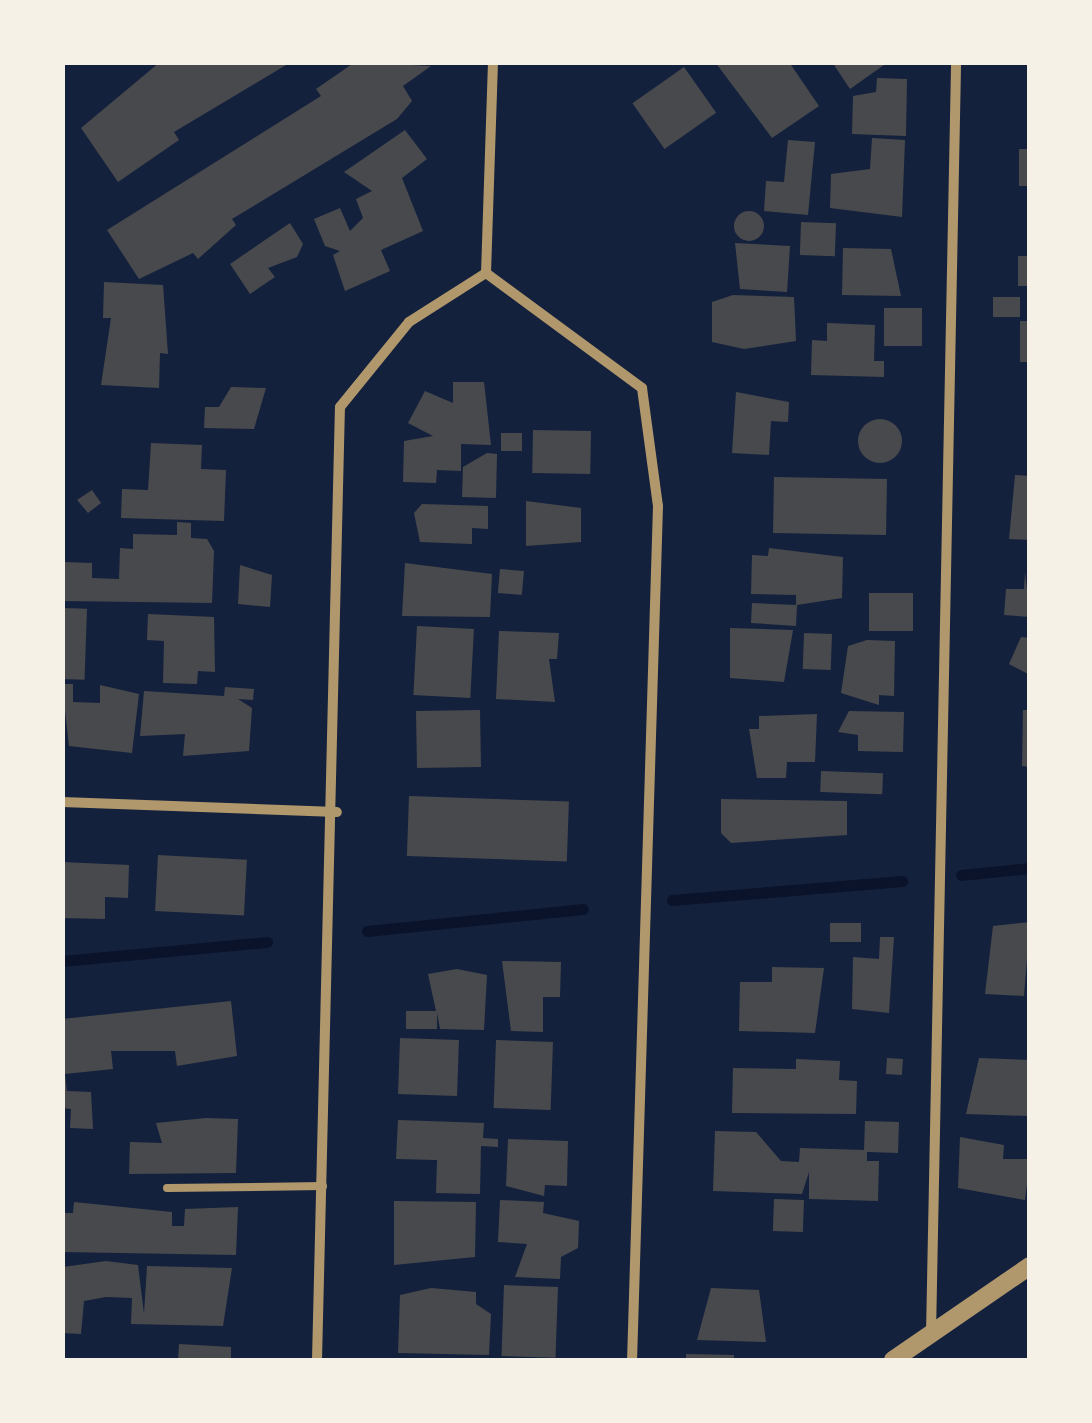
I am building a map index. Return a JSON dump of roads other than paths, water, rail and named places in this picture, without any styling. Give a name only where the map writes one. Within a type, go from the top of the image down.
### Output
[{"type":"street","points":[[486,273],[493,62]]},
{"type":"street","points":[[930,1334],[956,62]]},
{"type":"street","points":[[317,1360],[336,812],[340,408],[410,322],[486,273]]},
{"type":"street","points":[[486,273],[642,388],[658,506],[632,1360]]},
{"type":"street","points":[[62,802],[336,812]]},
{"type":"street","points":[[893,1360],[1030,1266]]},
{"type":"lane","points":[[167,1188],[323,1186]]},
{"type":"waterway","points":[[961,875],[1030,868]]},
{"type":"waterway","points":[[672,900],[902,881]]},
{"type":"waterway","points":[[367,931],[583,909]]},
{"type":"waterway","points":[[62,961],[267,942]]}]
